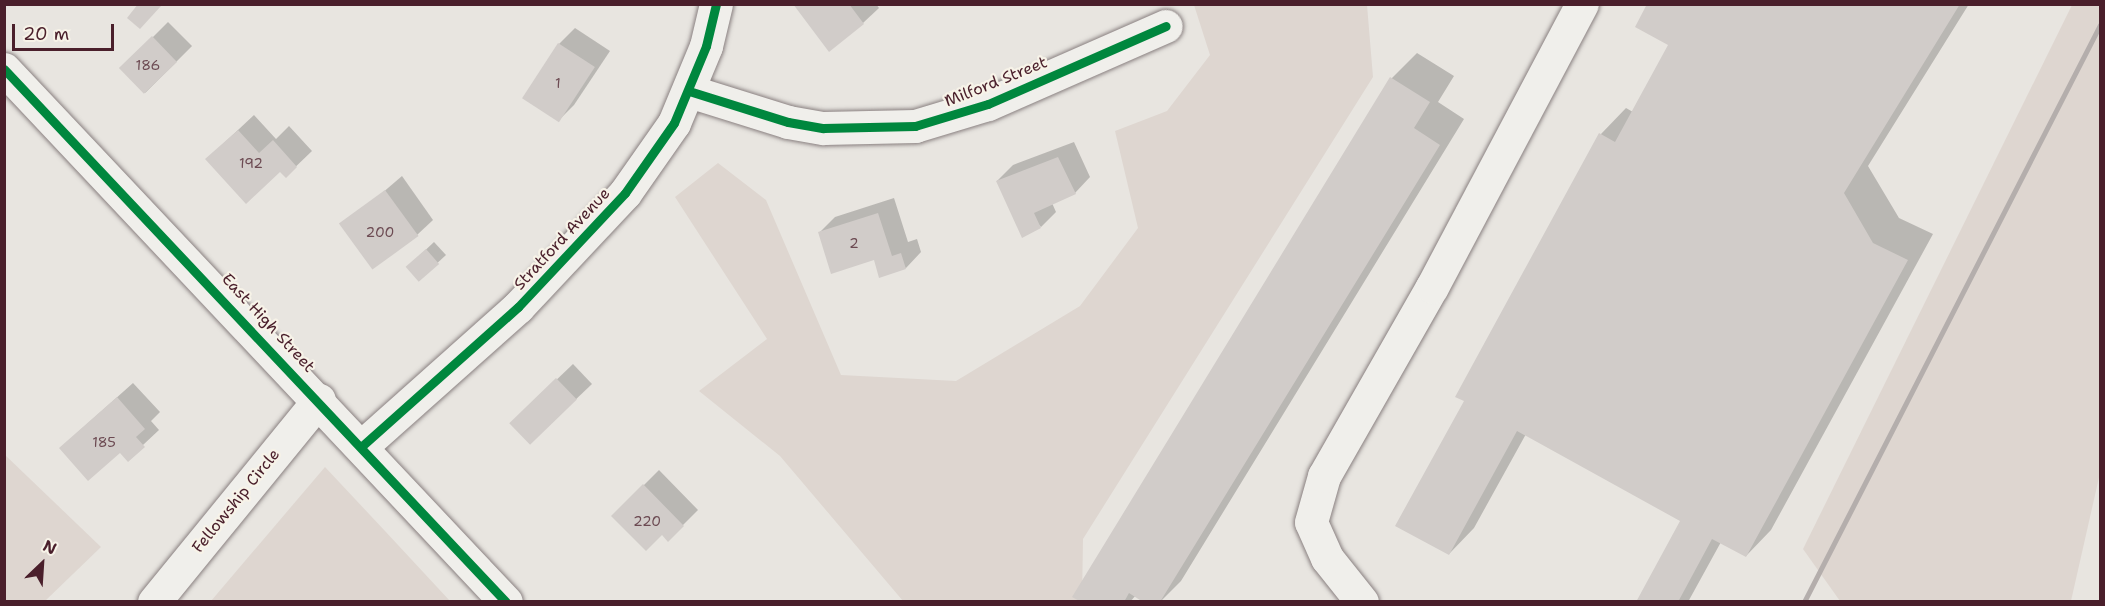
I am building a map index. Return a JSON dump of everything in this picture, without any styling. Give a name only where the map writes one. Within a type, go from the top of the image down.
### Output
[{"type":"street","name":"Stratford Avenue","points":[[362,446],[518,307],[591,234],[658,149],[689,92],[716,4]]},
{"type":"street","points":[[1362,602],[1328,558],[1311,522],[1324,476],[1432,287],[1582,4]]},
{"type":"street","name":"Milford Street","points":[[689,92],[777,119],[823,128],[915,126],[988,104],[1166,26]]},
{"type":"street","name":"East High Street","points":[[4,69],[319,400],[506,602]]},
{"type":"street","name":"Fellowship Circle","points":[[154,602],[319,400]]},
{"type":"shaded area","points":[[1194,5],[1367,5],[1373,77],[1083,539],[1082,601],[903,601],[780,456],[699,391],[767,339],[675,197],[718,163],[766,200],[841,375],[956,381],[1080,306],[1138,228],[1115,131],[1167,111],[1210,55]]},
{"type":"shaded area","points":[[2072,5],[2100,5],[2100,473],[2071,601],[1840,601],[1803,549]]},
{"type":"shaded area","points":[[4,454],[101,547],[45,601],[5,601]]},
{"type":"shaded area","points":[[325,467],[385,531],[450,601],[211,601]]},
{"type":"building","points":[[138,4],[161,6],[140,29],[127,18]]},
{"type":"building","points":[[793,4],[849,4],[864,24],[829,52]]},
{"type":"building","points":[[1647,4],[1960,4],[1844,193],[1873,243],[1908,260],[1746,557],[1712,539],[1678,602],[1636,602],[1680,521],[1517,431],[1449,555],[1395,526],[1464,401],[1455,397],[1599,133],[1615,142],[1668,45],[1635,27]]},
{"type":"building","points":[[152,36],[177,62],[144,94],[119,68]]},
{"type":"building","points":[[558,43],[595,67],[559,122],[522,98]]},
{"type":"building","points":[[1390,77],[1430,102],[1414,128],[1440,145],[1160,602],[1143,602],[1129,593],[1124,602],[1081,602],[1072,597]]},
{"type":"building","points":[[238,130],[259,153],[273,140],[297,167],[286,178],[280,172],[246,204],[205,159]]},
{"type":"building","points":[[1058,157],[1076,194],[1034,213],[1041,228],[1022,238],[996,181]]},
{"type":"building","points":[[385,190],[419,236],[372,270],[339,224]]},
{"type":"building","points":[[878,213],[892,256],[901,253],[906,269],[879,278],[874,260],[831,274],[818,232]]},
{"type":"building","points":[[426,249],[439,264],[419,282],[406,267]]},
{"type":"building","points":[[556,378],[577,400],[530,445],[509,423]]},
{"type":"building","points":[[117,397],[145,429],[136,437],[145,447],[128,462],[120,453],[88,481],[59,448]]},
{"type":"building","points":[[643,484],[684,526],[668,542],[662,535],[646,551],[611,516]]},
{"type":"railway","points":[[1804,602],[2100,25]]},
{"type":"cycle path","points":[[362,446],[518,307],[625,193],[674,123],[706,46],[716,4]]},
{"type":"cycle path","points":[[689,91],[788,122],[823,128],[915,126],[988,104],[1166,26]]},
{"type":"cycle path","points":[[4,69],[506,602]]}]
